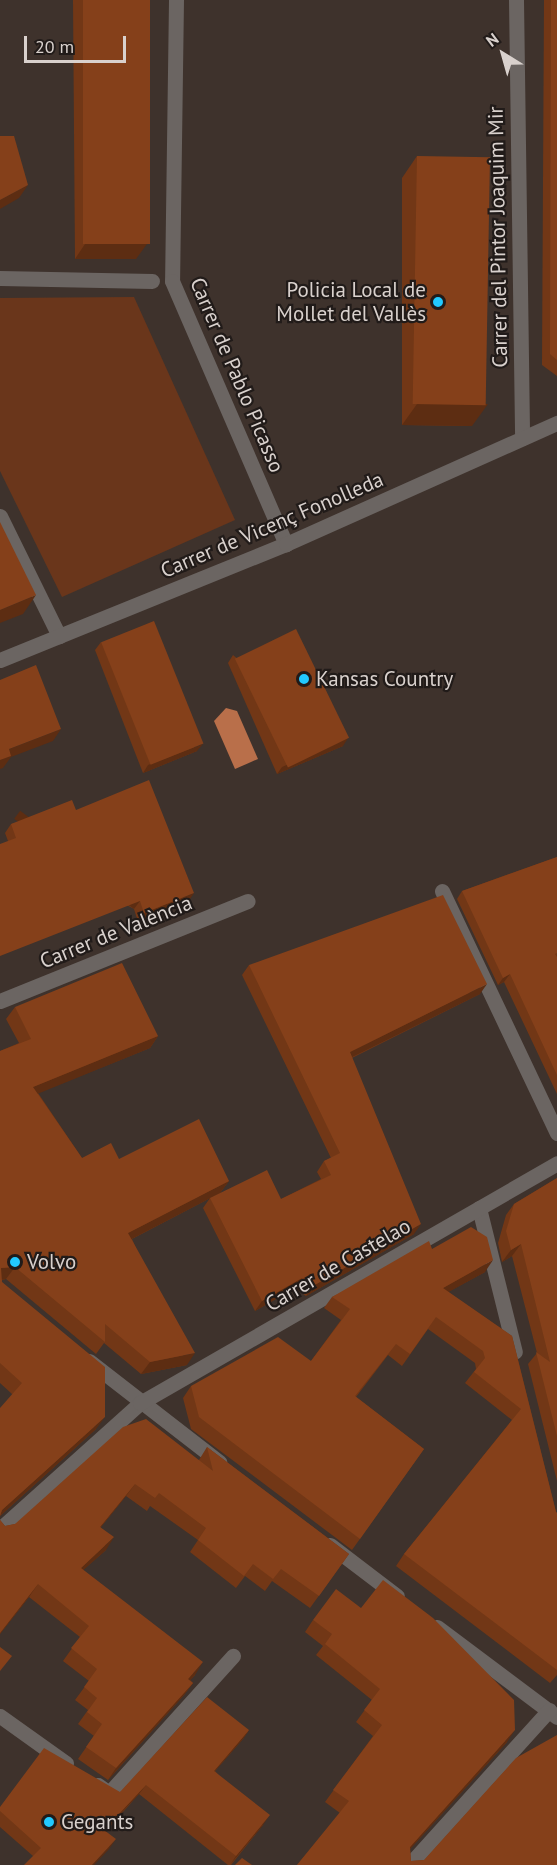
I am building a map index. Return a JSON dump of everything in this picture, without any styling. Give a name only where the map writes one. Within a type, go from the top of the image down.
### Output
[{"type":"street","name":"Carrer de Pablo Picasso","points":[[176,0],[172,281],[286,544]]},
{"type":"street","name":"Carrer del Pintor Joaquim Mir","points":[[516,0],[522,438]]},
{"type":"street","points":[[0,278],[152,281]]},
{"type":"street","name":"Carrer de Vicenç Fonolleda","points":[[0,660],[286,544],[557,423]]},
{"type":"street","points":[[0,516],[59,636]]},
{"type":"street","points":[[442,891],[557,1133]]},
{"type":"street","name":"Carrer de València","points":[[0,1001],[248,901]]},
{"type":"street","name":"Carrer de Castelao","points":[[0,1529],[140,1402],[557,1163]]},
{"type":"street","points":[[479,1208],[518,1364]]},
{"type":"street","points":[[71,1346],[236,1475]]},
{"type":"street","points":[[311,1532],[553,1714],[409,1865]]},
{"type":"street","points":[[0,1716],[109,1793],[233,1656]]},
{"type":"shaded area","points":[[134,297],[235,520],[62,597],[0,471],[0,298]]},
{"type":"shaded area","points":[[226,708],[237,711],[258,759],[235,769],[214,721]]},
{"type":"building","points":[[83,0],[150,0],[150,244],[83,244]]},
{"type":"building","points":[[551,0],[557,0],[557,360],[550,354]]},
{"type":"building","points":[[0,136],[14,136],[28,185],[0,200]]},
{"type":"building","name":"Policia Local de Mollet del Vallès","points":[[417,156],[490,157],[486,405],[413,404]]},
{"type":"building","points":[[0,522],[36,595],[0,610]]},
{"type":"building","points":[[154,621],[203,743],[151,765],[101,642]]},
{"type":"building","points":[[296,629],[349,738],[288,768],[235,659]]},
{"type":"building","points":[[36,665],[61,729],[9,749],[11,756],[0,760],[0,680]]},
{"type":"building","points":[[149,780],[194,893],[144,913],[140,901],[0,956],[0,844],[16,838],[11,824],[72,800],[76,810]]},
{"type":"building","points":[[557,857],[557,953],[555,954],[557,957],[557,1075],[510,974],[503,978],[462,891]]},
{"type":"building","points":[[443,895],[487,984],[350,1052],[421,1224],[313,1286],[302,1278],[262,1301],[210,1198],[267,1170],[281,1199],[331,1175],[324,1161],[340,1153],[249,965]]},
{"type":"building","points":[[122,963],[158,1036],[33,1087],[82,1158],[111,1143],[119,1159],[199,1119],[229,1181],[128,1233],[195,1353],[150,1362],[105,1324],[105,1342],[15,1267],[1,1268],[2,1282],[105,1367],[105,1417],[2,1510],[0,1516],[0,1408],[22,1383],[0,1363],[0,1051],[31,1039],[15,1007]]},
{"type":"building","points":[[557,1178],[557,1436],[536,1352],[550,1362],[521,1244],[511,1250],[506,1231],[514,1204]]},
{"type":"building","points":[[471,1227],[487,1237],[493,1260],[443,1288],[512,1336],[557,1513],[557,1670],[404,1554],[521,1409],[474,1372],[485,1358],[483,1351],[436,1317],[410,1354],[396,1344],[355,1396],[424,1449],[360,1539],[199,1417],[191,1386],[278,1337],[311,1361],[350,1309],[332,1297],[429,1241],[432,1249]]},
{"type":"building","points":[[146,1419],[213,1471],[207,1447],[349,1554],[319,1596],[281,1569],[273,1579],[253,1564],[244,1576],[198,1540],[206,1528],[159,1493],[155,1498],[135,1484],[100,1527],[114,1537],[81,1568],[203,1662],[188,1679],[193,1683],[116,1768],[86,1747],[102,1724],[87,1712],[97,1698],[84,1687],[97,1669],[71,1648],[89,1626],[38,1584],[0,1633],[0,1520],[5,1526],[15,1524],[123,1427]]},
{"type":"building","points":[[383,1580],[433,1618],[514,1700],[515,1730],[410,1847],[411,1861],[424,1860],[516,1758],[557,1735],[557,1865],[297,1865],[349,1801],[333,1790],[382,1725],[364,1710],[380,1689],[325,1644],[332,1634],[313,1620],[336,1589],[361,1608]]},
{"type":"building","points":[[0,1647],[12,1656],[0,1671]]},
{"type":"building","points":[[207,1697],[249,1730],[214,1771],[270,1815],[236,1856],[146,1785],[104,1830],[116,1839],[92,1865],[24,1865],[41,1848],[0,1811],[0,1807],[44,1748],[120,1792]]},
{"type":"building","points":[[242,1858],[252,1865],[235,1865]]},
{"type":"place","name":"Policia Local de Mollet del Vallès","points":[[438,302]]},
{"type":"place","name":"Kansas Country","points":[[304,679]]},
{"type":"place","name":"Volvo","points":[[15,1262]]},
{"type":"place","name":"Gegants","points":[[49,1822]]}]
